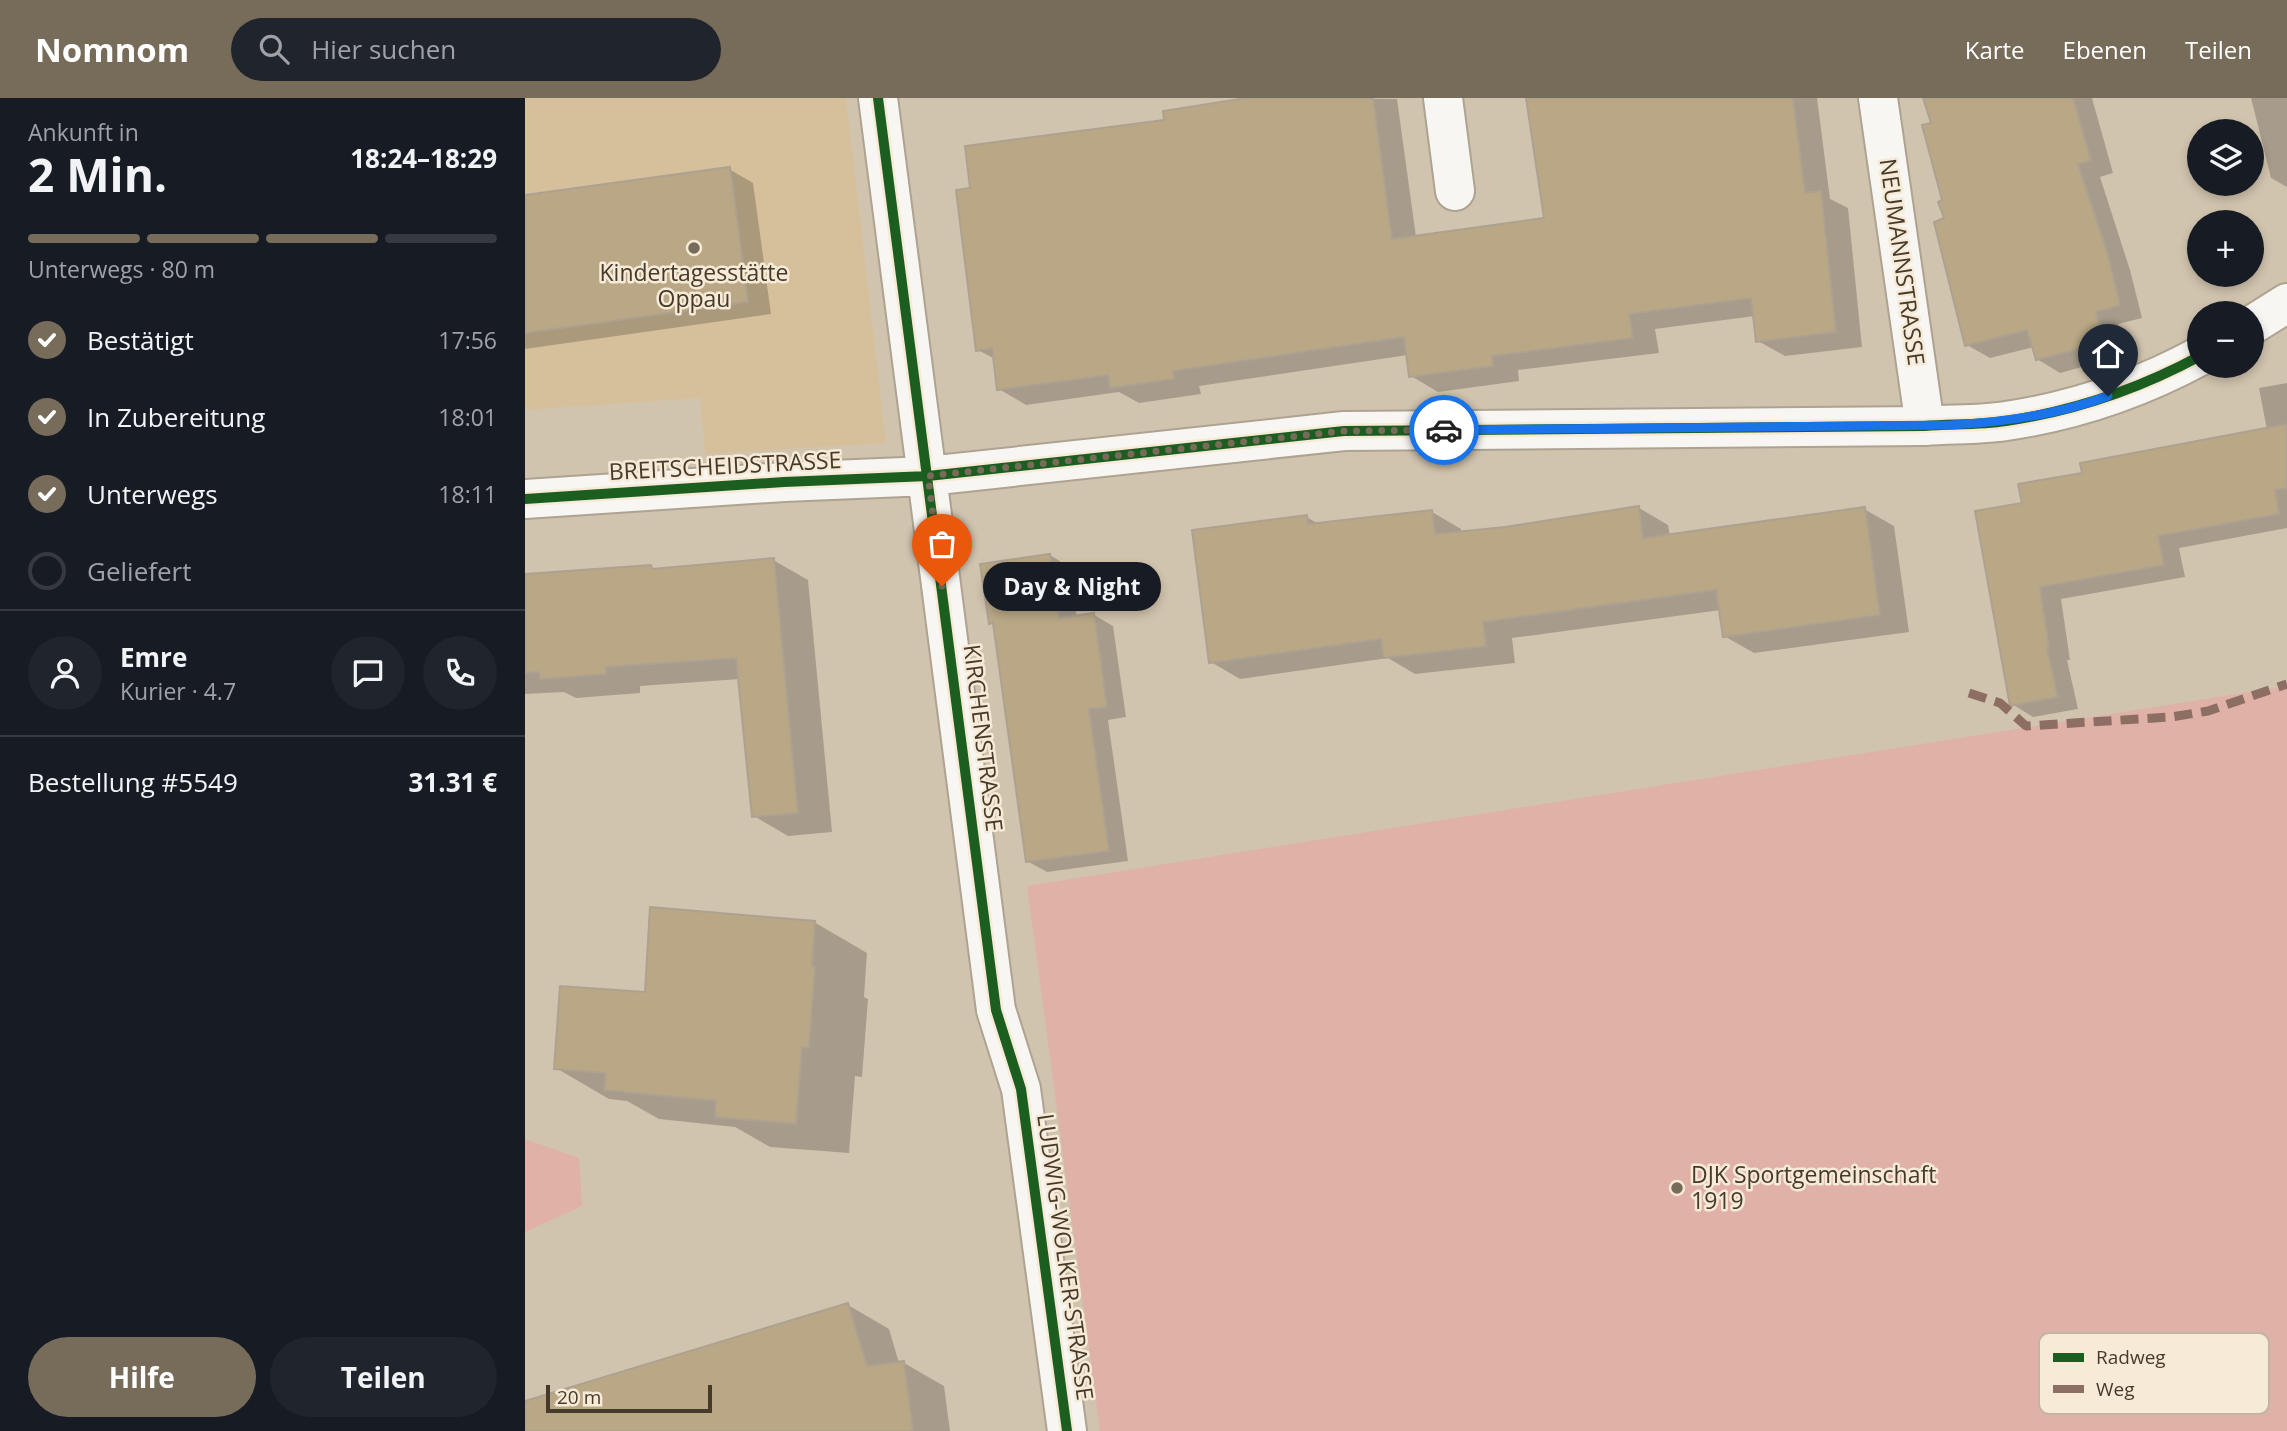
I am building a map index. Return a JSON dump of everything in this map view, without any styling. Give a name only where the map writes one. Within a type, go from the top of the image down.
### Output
[{"type":"street","name":"KIRCHENSTRASSE","points":[[878,98],[996,1010],[1021,1089]]},
{"type":"street","points":[[1443,98],[1455,191]]},
{"type":"street","name":"NEUMANNSTRASSE","points":[[1878,98],[1925,426]]},
{"type":"street","points":[[2264,317],[2287,303]]},
{"type":"street","name":"BREITSCHEIDSTRASSE","points":[[525,499],[784,482],[928,476],[1344,431],[1925,426],[2004,422],[2083,406],[2159,378],[2187,363]]},
{"type":"street","name":"LUDWIG-WOLKER-STRASSE","points":[[1021,1089],[1067,1431]]},
{"type":"shaded area","name":"Kindertagesstätte Oppau","points":[[525,98],[846,98],[886,443],[705,454],[700,398],[525,410]]},
{"type":"shaded area","name":"DJK Sportgemeinschaft 1919","points":[[2287,686],[2287,1431],[1100,1431],[1027,886]]},
{"type":"shaded area","points":[[525,1139],[579,1158],[582,1206],[525,1232]]},
{"type":"building","points":[[1246,98],[1373,98],[1392,239],[1544,218],[1526,98],[1793,98],[1805,193],[1821,191],[1836,332],[1756,342],[1751,298],[1629,314],[1633,338],[1492,356],[1493,366],[1409,377],[1404,337],[1173,371],[1174,379],[1110,388],[1108,375],[997,390],[992,348],[976,351],[956,190],[970,188],[965,146],[1164,120],[1163,111]]},
{"type":"building","points":[[1923,98],[2073,98],[2091,161],[2078,164],[2108,255],[2120,305],[2096,312],[2104,342],[2036,360],[2027,330],[1965,346],[1934,222],[1944,218],[1938,202],[1942,200],[1922,125],[1931,123]]},
{"type":"building","points":[[730,167],[748,302],[525,333],[525,195]]},
{"type":"building","points":[[2287,424],[2287,488],[2275,490],[2279,514],[2158,536],[2164,565],[2040,587],[2047,649],[2058,697],[2010,706],[1975,511],[2022,503],[2018,484],[2082,473],[2080,463]]},
{"type":"building","points":[[1639,506],[1643,538],[1865,507],[1880,615],[1723,637],[1716,590],[1483,622],[1486,646],[1384,658],[1381,639],[1209,663],[1192,530],[1307,515],[1308,524],[1432,510],[1435,534],[1505,527]]},
{"type":"building","points":[[1050,554],[1059,618],[1094,613],[1107,707],[1089,709],[1109,851],[1026,862],[993,623],[989,624],[980,564]]},
{"type":"building","points":[[774,558],[798,813],[752,817],[736,658],[606,667],[606,674],[540,679],[539,672],[525,673],[525,574],[651,565],[652,569]]},
{"type":"building","points":[[650,907],[815,921],[812,966],[815,967],[809,1048],[802,1047],[796,1124],[715,1117],[716,1101],[604,1090],[606,1073],[554,1069],[560,986],[645,992]]},
{"type":"building","points":[[848,1303],[867,1366],[904,1361],[913,1431],[525,1431],[525,1401]]},
{"type":"marked path","points":[[1969,693],[2000,703],[2026,726],[2171,717],[2208,711],[2287,684]]},
{"type":"cycle path","points":[[878,98],[996,1010],[1021,1089],[1067,1431]]},
{"type":"cycle path","points":[[525,499],[784,482],[928,476],[1344,431],[1925,426],[1986,423],[2031,417],[2081,405],[2154,379],[2187,363]]},
{"type":"way so far","points":[[942,586],[928,476],[1344,431],[1444,430]]},
{"type":"place","name":"Kindertagesstätte Oppau","points":[[694,248]]},
{"type":"place","name":"Day & Night","points":[[942,586]]},
{"type":"place","name":"DJK Sportgemeinschaft 1919","points":[[1677,1188]]},
{"type":"route","points":[[1444,430],[1951,425],[2004,422],[2083,406],[2108,396]]}]
